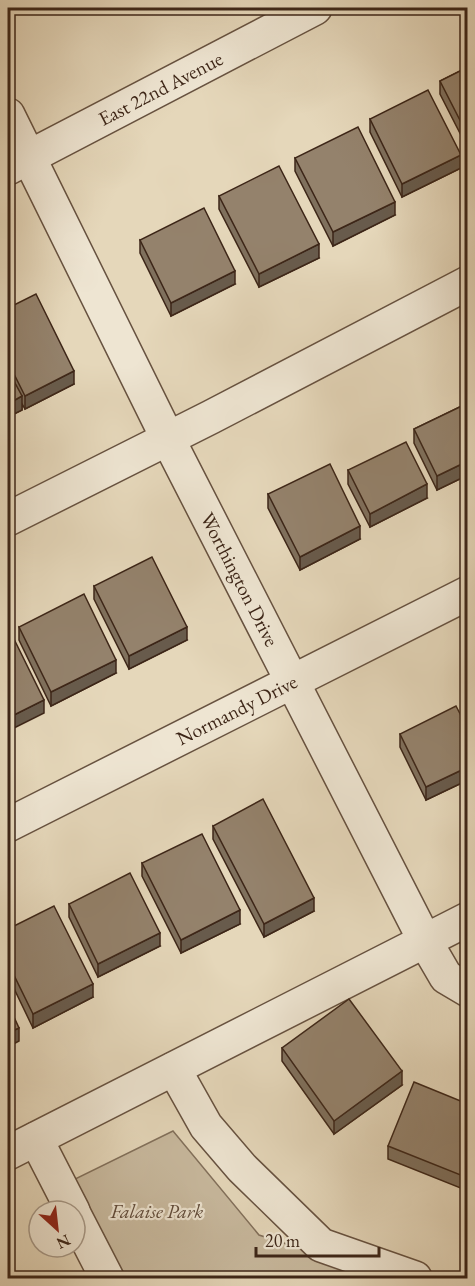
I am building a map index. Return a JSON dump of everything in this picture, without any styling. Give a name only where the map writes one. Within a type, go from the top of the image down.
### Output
[{"type":"street","name":"East 22nd Avenue","points":[[18,163],[315,8]]},
{"type":"street","name":"Worthington Drive","points":[[8,115],[18,163],[168,439],[425,941],[446,977],[468,990]]},
{"type":"street","points":[[8,519],[168,439],[468,283]]},
{"type":"street","name":"Normandy Drive","points":[[8,825],[468,593]]},
{"type":"street","points":[[8,1153],[468,920]]},
{"type":"street","points":[[174,1068],[206,1126],[242,1168],[321,1245],[415,1278]]},
{"type":"street","points":[[36,1139],[67,1199]]},
{"type":"street","points":[[87,1239],[107,1278]]},
{"type":"green space","name":"Falaise Park","points":[[173,1131],[259,1235],[392,1278],[122,1278],[87,1211],[87,1199],[80,1199],[71,1181]]},
{"type":"building","points":[[468,67],[468,136],[440,81]]},
{"type":"building","points":[[428,90],[461,155],[402,184],[370,119]]},
{"type":"building","points":[[358,127],[395,202],[333,232],[295,158]]},
{"type":"building","points":[[279,166],[319,244],[259,274],[219,196]]},
{"type":"building","points":[[204,208],[235,271],[171,303],[140,240]]},
{"type":"building","points":[[36,294],[74,371],[25,396],[8,362],[8,308]]},
{"type":"building","points":[[8,370],[22,396],[8,404]]},
{"type":"building","points":[[468,403],[468,461],[437,476],[414,429]]},
{"type":"building","points":[[406,442],[427,484],[370,514],[348,470]]},
{"type":"building","points":[[330,464],[360,526],[300,557],[268,494]]},
{"type":"building","points":[[152,557],[187,627],[129,656],[94,586]]},
{"type":"building","points":[[84,594],[116,660],[51,692],[19,627]]},
{"type":"building","points":[[12,635],[44,700],[8,718],[8,637]]},
{"type":"building","points":[[456,706],[468,729],[468,767],[426,787],[400,734]]},
{"type":"building","points":[[263,799],[314,898],[264,924],[213,826]]},
{"type":"building","points":[[202,834],[240,910],[181,940],[142,863]]},
{"type":"building","points":[[130,873],[160,933],[98,964],[69,904]]},
{"type":"building","points":[[54,906],[93,984],[33,1014],[8,963],[8,929]]},
{"type":"building","points":[[349,999],[402,1071],[334,1121],[282,1048]]},
{"type":"building","points":[[8,1004],[19,1028],[8,1033]]},
{"type":"building","points":[[414,1082],[468,1104],[468,1178],[388,1146]]}]
